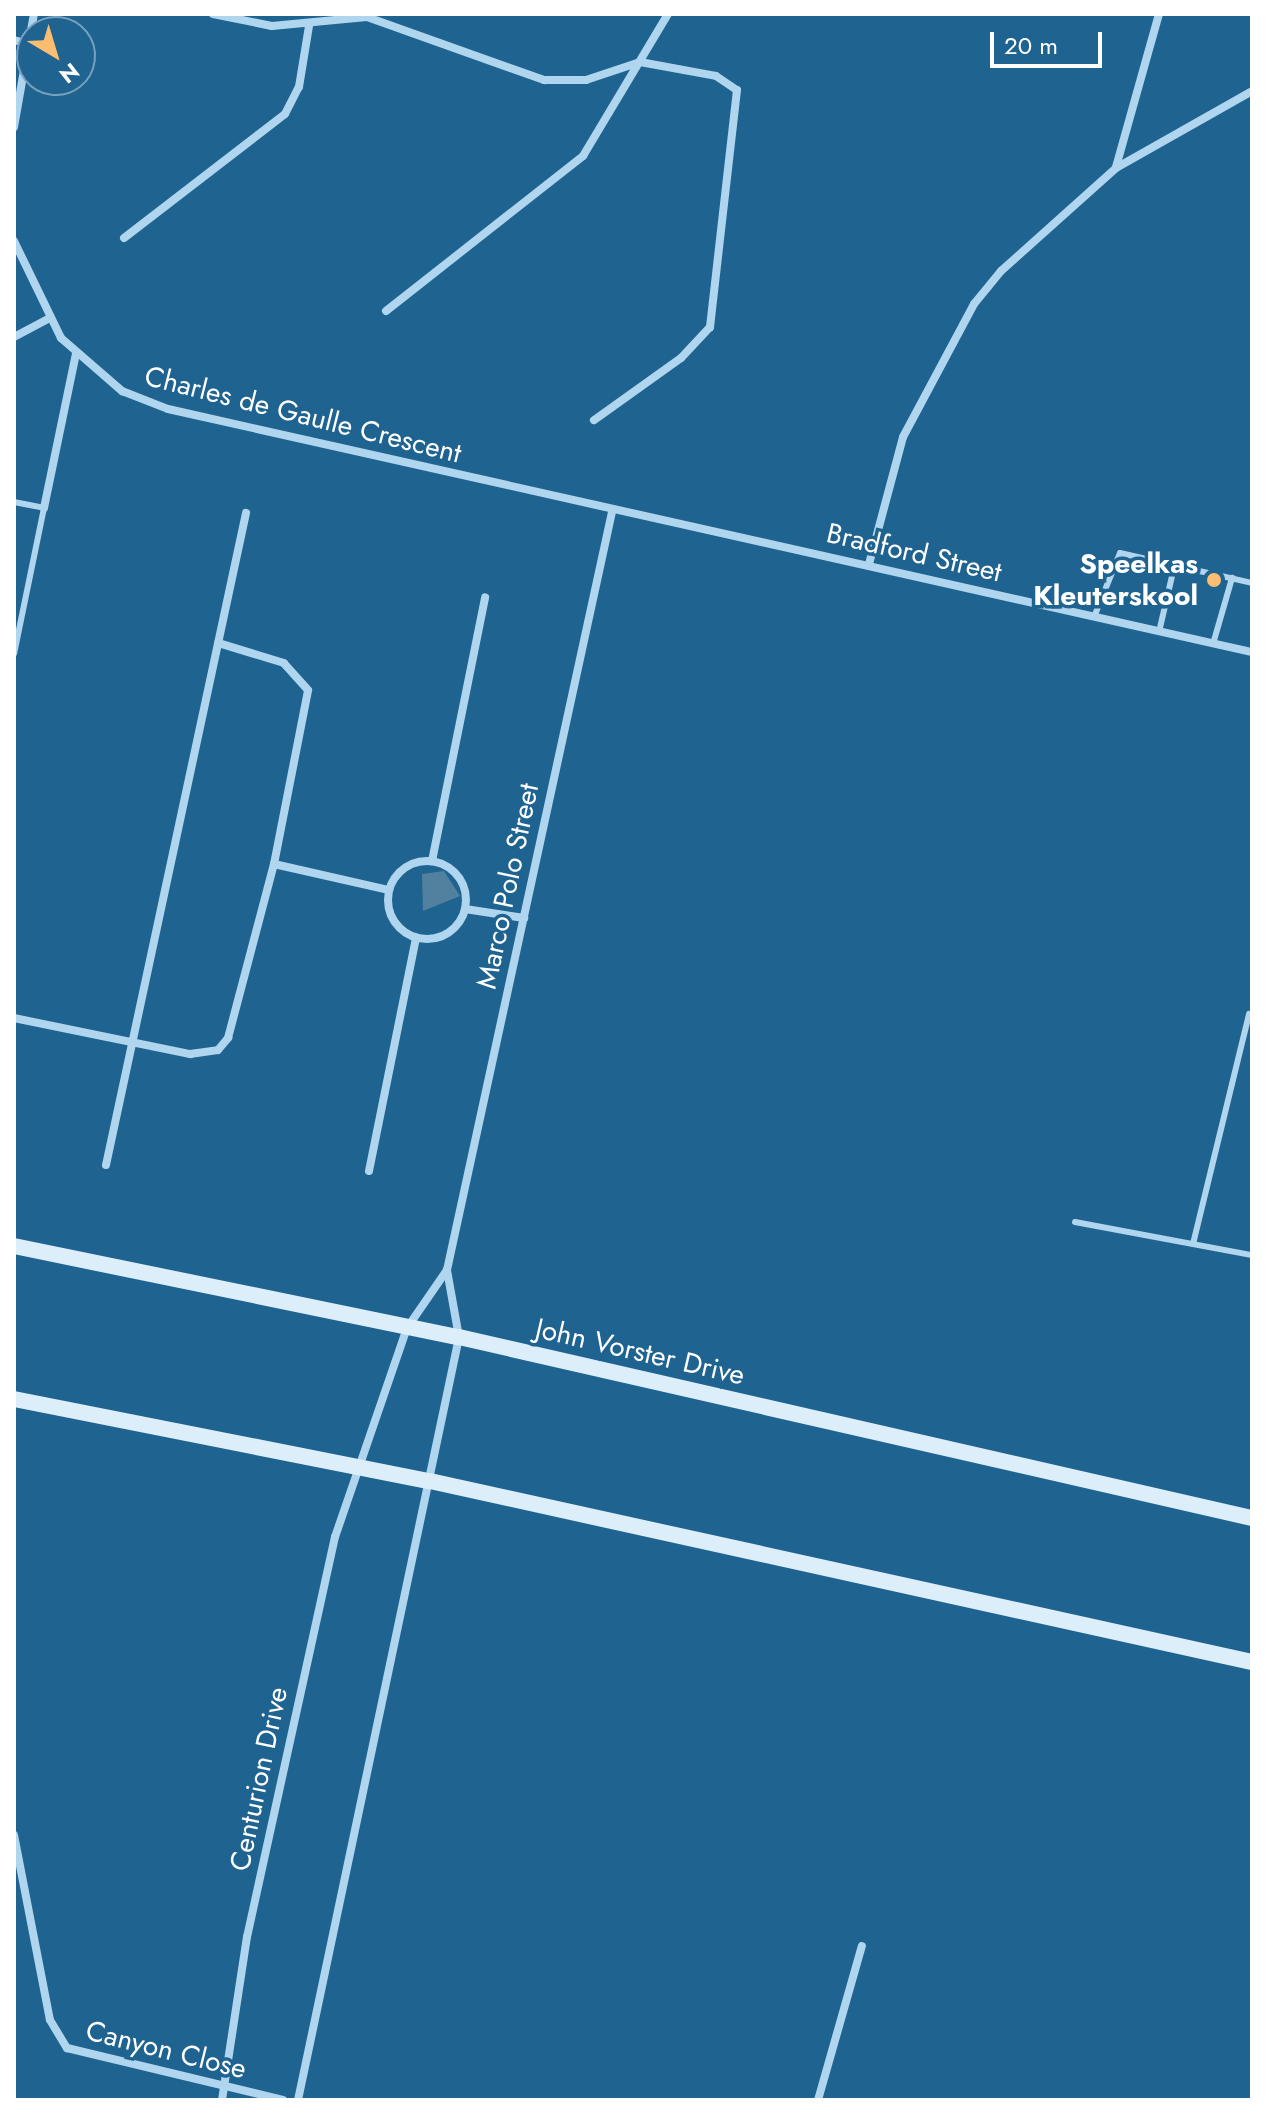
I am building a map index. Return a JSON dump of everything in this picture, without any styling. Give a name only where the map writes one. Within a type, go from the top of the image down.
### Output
[{"type":"main road","name":"John Vorster Drive","points":[[14,1246],[459,1337],[1252,1518]]},
{"type":"main road","points":[[14,1399],[355,1469],[430,1481],[1252,1662]]},
{"type":"street","points":[[213,14],[309,26],[367,17],[394,24],[544,80],[586,80],[640,62],[716,76],[741,98],[717,306],[710,327],[681,358],[594,420]]},
{"type":"street","points":[[394,24],[398,14]]},
{"type":"street","points":[[386,311],[583,156],[668,14]]},
{"type":"street","points":[[1116,168],[1159,14]]},
{"type":"street","points":[[124,238],[285,114],[299,87],[309,26]]},
{"type":"street","points":[[869,564],[903,437],[974,304],[1040,231],[1116,168],[1252,91]]},
{"type":"street","points":[[14,127],[19,96]]},
{"type":"street","name":"Charles de Gaulle Crescent","points":[[14,241],[49,318],[76,353],[122,391],[168,409],[612,512]]},
{"type":"street","points":[[14,337],[49,318]]},
{"type":"street","points":[[44,508],[76,353]]},
{"type":"street","name":"Bradford Street","points":[[612,512],[869,564],[1252,652]]},
{"type":"street","name":"Marco Polo Street","points":[[407,1328],[447,1270],[612,512]]},
{"type":"street","points":[[106,1165],[246,513]]},
{"type":"street","points":[[432,861],[485,597]]},
{"type":"street","points":[[14,1018],[206,1054],[228,1038],[274,864],[308,690],[284,663],[218,643]]},
{"type":"street","points":[[432,861],[461,880],[465,909],[447,934],[416,938],[392,920],[388,890],[407,866],[432,861]]},
{"type":"street","points":[[274,864],[388,890]]},
{"type":"street","points":[[465,909],[524,918]]},
{"type":"street","points":[[369,1171],[416,938]]},
{"type":"street","name":"Marco Polo Street","points":[[447,1270],[459,1337]]},
{"type":"street","name":"Centurion Drive","points":[[222,2100],[220,2086],[250,1922],[355,1469],[407,1328]]},
{"type":"street","points":[[298,2100],[459,1337]]},
{"type":"street","name":"Canyon Close","points":[[14,1835],[50,2020],[67,2048],[283,2100]]},
{"type":"street","points":[[818,2100],[862,1946]]},
{"type":"lane","points":[[14,502],[44,508],[14,654]]},
{"type":"lane","points":[[1094,617],[1120,553],[1175,563],[1252,583]]},
{"type":"lane","points":[[1159,632],[1175,563]]},
{"type":"lane","points":[[1213,644],[1232,578]]},
{"type":"lane","points":[[14,608],[23,610]]},
{"type":"lane","points":[[1193,1244],[1249,1014]]},
{"type":"lane","points":[[1075,1222],[1252,1255]]},
{"type":"water","points":[[444,871],[460,896],[423,911],[422,874]]},
{"type":"place","name":"Speelkas Kleuterskool","points":[[1214,580]]}]
